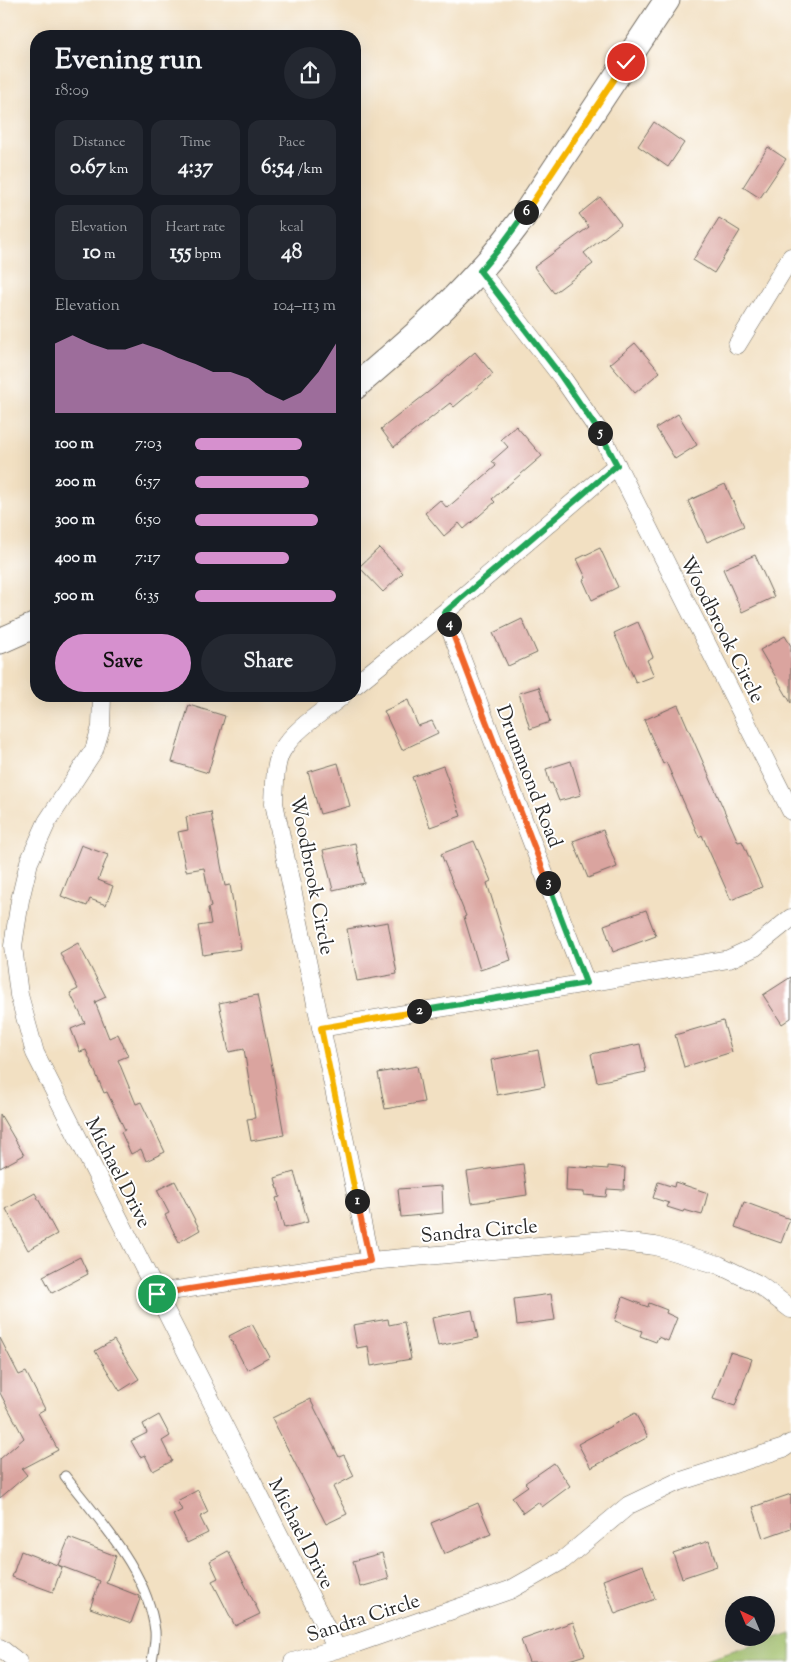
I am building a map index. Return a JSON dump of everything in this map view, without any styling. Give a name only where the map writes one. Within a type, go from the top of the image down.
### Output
[{"type":"main road","points":[[361,382],[422,328],[480,271],[521,220],[667,0]]},
{"type":"main road","points":[[0,641],[30,628]]},
{"type":"street","points":[[737,345],[791,257]]},
{"type":"street","name":"Woodbrook Circle","points":[[480,271],[561,376],[601,434],[791,811]]},
{"type":"street","points":[[361,680],[444,613],[617,465]]},
{"type":"street","name":"Drummond Road","points":[[444,613],[586,983]]},
{"type":"street","name":"Michael Drive","points":[[102,702],[101,727],[94,750],[47,822],[28,862],[13,946],[19,995],[34,1053],[337,1649]]},
{"type":"street","name":"Woodbrook Circle","points":[[335,702],[296,734],[282,750],[276,772],[274,803],[370,1261]]},
{"type":"street","points":[[321,1028],[729,959],[755,947],[791,918]]},
{"type":"street","name":"Sandra Circle","points":[[157,1294],[370,1261],[605,1240],[655,1246],[719,1266],[758,1284],[791,1309]]},
{"type":"street","name":"Sandra Circle","points":[[294,1662],[510,1590],[563,1560],[629,1505],[675,1483],[784,1448],[791,1443]]},
{"type":"street","points":[[0,1648],[18,1662]]},
{"type":"lane","points":[[65,1476],[126,1556],[148,1598],[155,1633],[152,1662]]},
{"type":"green space","points":[[791,1633],[791,1662],[700,1662],[750,1646],[775,1646],[775,1638]]},
{"type":"building","points":[[654,122],[684,143],[668,167],[638,146]]},
{"type":"building","points":[[768,147],[786,159],[760,198],[743,187]]},
{"type":"building","points":[[600,197],[621,224],[584,253],[593,264],[554,293],[534,267],[589,227],[579,214]]},
{"type":"building","points":[[719,218],[740,231],[714,273],[693,260]]},
{"type":"building","points":[[635,343],[660,372],[635,393],[610,364]]},
{"type":"building","points":[[475,352],[493,374],[454,407],[450,403],[394,447],[381,429],[436,386]]},
{"type":"building","points":[[678,414],[697,445],[675,459],[656,428]]},
{"type":"building","points":[[516,426],[542,456],[492,499],[495,502],[464,529],[459,523],[444,536],[425,513],[440,500],[447,508],[496,466],[492,461],[508,447],[501,439]]},
{"type":"building","points":[[725,484],[744,526],[707,542],[688,501]]},
{"type":"building","points":[[379,548],[403,573],[383,592],[361,569],[361,565]]},
{"type":"building","points":[[600,548],[618,587],[592,600],[583,580],[586,578],[577,559]]},
{"type":"building","points":[[755,555],[774,597],[742,612],[723,569]]},
{"type":"building","points":[[522,619],[537,653],[508,666],[493,633]]},
{"type":"building","points":[[638,622],[653,657],[647,660],[654,676],[636,683],[614,633]]},
{"type":"building","points":[[785,636],[791,646],[791,703],[760,650]]},
{"type":"building","points":[[539,687],[550,722],[530,729],[519,693]]},
{"type":"building","points":[[408,700],[418,726],[432,721],[438,733],[402,750],[384,711]]},
{"type":"building","points":[[189,705],[225,716],[208,773],[172,762]]},
{"type":"building","points":[[678,705],[738,842],[742,841],[762,887],[731,900],[702,835],[699,837],[666,762],[663,764],[644,720]]},
{"type":"building","points":[[571,761],[581,795],[559,801],[552,783],[550,784],[546,769]]},
{"type":"building","points":[[338,763],[350,806],[320,814],[308,772]]},
{"type":"building","points":[[443,766],[461,816],[430,827],[412,777]]},
{"type":"building","points":[[211,812],[225,886],[230,885],[241,949],[203,955],[198,926],[211,924],[208,908],[211,907],[204,868],[186,871],[178,832],[188,830],[186,817]]},
{"type":"building","points":[[603,830],[617,867],[588,878],[573,841]]},
{"type":"building","points":[[474,841],[491,881],[487,883],[511,960],[480,970],[464,917],[466,916],[441,854]]},
{"type":"building","points":[[355,843],[364,883],[333,890],[323,850]]},
{"type":"building","points":[[81,845],[108,855],[98,880],[113,886],[106,905],[90,899],[87,906],[61,896]]},
{"type":"building","points":[[646,910],[656,936],[613,952],[604,925]]},
{"type":"building","points":[[388,922],[397,974],[357,981],[347,929]]},
{"type":"building","points":[[78,943],[106,997],[95,1002],[109,1038],[118,1034],[128,1056],[118,1060],[136,1104],[141,1102],[165,1152],[146,1161],[141,1149],[131,1154],[121,1132],[125,1130],[107,1092],[104,1093],[86,1050],[80,1052],[71,1029],[85,1023],[70,993],[78,989],[60,953]]},
{"type":"building","points":[[791,977],[791,1018],[782,1024],[763,995]]},
{"type":"building","points":[[257,995],[284,1135],[251,1141],[247,1119],[255,1118],[244,1049],[229,1052],[219,1003]]},
{"type":"building","points":[[723,1021],[732,1052],[684,1067],[675,1035]]},
{"type":"building","points":[[640,1044],[646,1072],[597,1082],[591,1054]]},
{"type":"building","points":[[538,1050],[545,1086],[497,1095],[491,1060]]},
{"type":"building","points":[[417,1066],[424,1102],[385,1109],[378,1073]]},
{"type":"building","points":[[0,1114],[24,1155],[0,1168]]},
{"type":"building","points":[[523,1164],[527,1195],[472,1203],[467,1172]]},
{"type":"building","points":[[567,1166],[608,1169],[608,1166],[625,1168],[624,1190],[607,1189],[606,1197],[584,1195],[584,1192],[566,1191]]},
{"type":"building","points":[[294,1172],[308,1222],[284,1228],[276,1198],[280,1197],[275,1178]]},
{"type":"building","points":[[175,1181],[200,1230],[179,1242],[165,1215],[169,1213],[157,1190]]},
{"type":"building","points":[[658,1182],[674,1187],[675,1182],[708,1193],[702,1215],[667,1207],[669,1203],[653,1198]]},
{"type":"building","points":[[442,1186],[443,1213],[401,1217],[398,1189]]},
{"type":"building","points":[[35,1193],[57,1234],[28,1250],[6,1209]]},
{"type":"building","points":[[744,1202],[790,1219],[781,1243],[735,1227]]},
{"type":"building","points":[[80,1257],[88,1274],[52,1293],[43,1276]]},
{"type":"building","points":[[551,1294],[555,1320],[517,1325],[514,1299]]},
{"type":"building","points":[[623,1297],[648,1307],[649,1303],[667,1310],[666,1313],[677,1318],[668,1341],[658,1337],[656,1342],[640,1336],[642,1331],[615,1321]]},
{"type":"building","points":[[472,1310],[478,1338],[438,1346],[432,1318]]},
{"type":"building","points":[[388,1319],[389,1325],[404,1322],[411,1359],[371,1366],[368,1346],[357,1348],[353,1325]]},
{"type":"building","points":[[252,1324],[270,1357],[247,1370],[229,1336]]},
{"type":"building","points":[[0,1338],[19,1375],[26,1372],[45,1409],[38,1413],[58,1450],[22,1469],[27,1475],[0,1498],[0,1459],[24,1438],[0,1393]]},
{"type":"building","points":[[114,1340],[139,1379],[120,1391],[95,1351]]},
{"type":"building","points":[[730,1352],[752,1359],[735,1406],[713,1399]]},
{"type":"building","points":[[310,1399],[339,1457],[344,1455],[354,1476],[333,1487],[347,1514],[326,1524],[272,1418]]},
{"type":"building","points":[[635,1413],[648,1437],[591,1468],[578,1444]]},
{"type":"building","points":[[159,1415],[170,1436],[162,1441],[172,1461],[153,1471],[145,1455],[140,1457],[131,1441],[147,1433],[143,1424]]},
{"type":"building","points":[[554,1463],[570,1486],[542,1507],[538,1502],[523,1513],[512,1497],[528,1486],[525,1483]]},
{"type":"building","points":[[198,1490],[208,1512],[200,1517],[208,1533],[187,1543],[173,1515],[182,1510],[177,1501]]},
{"type":"building","points":[[791,1494],[791,1528],[763,1538],[753,1507]]},
{"type":"building","points":[[478,1503],[491,1534],[444,1554],[431,1523]]},
{"type":"building","points":[[69,1538],[116,1556],[106,1583],[139,1596],[140,1599],[131,1623],[90,1608],[100,1581],[58,1565]]},
{"type":"building","points":[[709,1541],[717,1566],[682,1578],[673,1553]]},
{"type":"building","points":[[21,1551],[62,1567],[53,1592],[12,1577]]},
{"type":"building","points":[[228,1551],[260,1614],[235,1626],[212,1581],[218,1578],[210,1561]]},
{"type":"building","points":[[382,1553],[389,1579],[360,1587],[353,1561]]},
{"type":"building","points":[[643,1565],[655,1599],[615,1614],[603,1580]]},
{"type":"building","points":[[573,1622],[585,1655],[563,1662],[529,1662],[521,1640]]},
{"type":"route","points":[[157,1294],[370,1261],[321,1028],[586,983],[444,613],[617,465],[601,434],[561,376],[480,271],[521,220],[626,62]]}]
